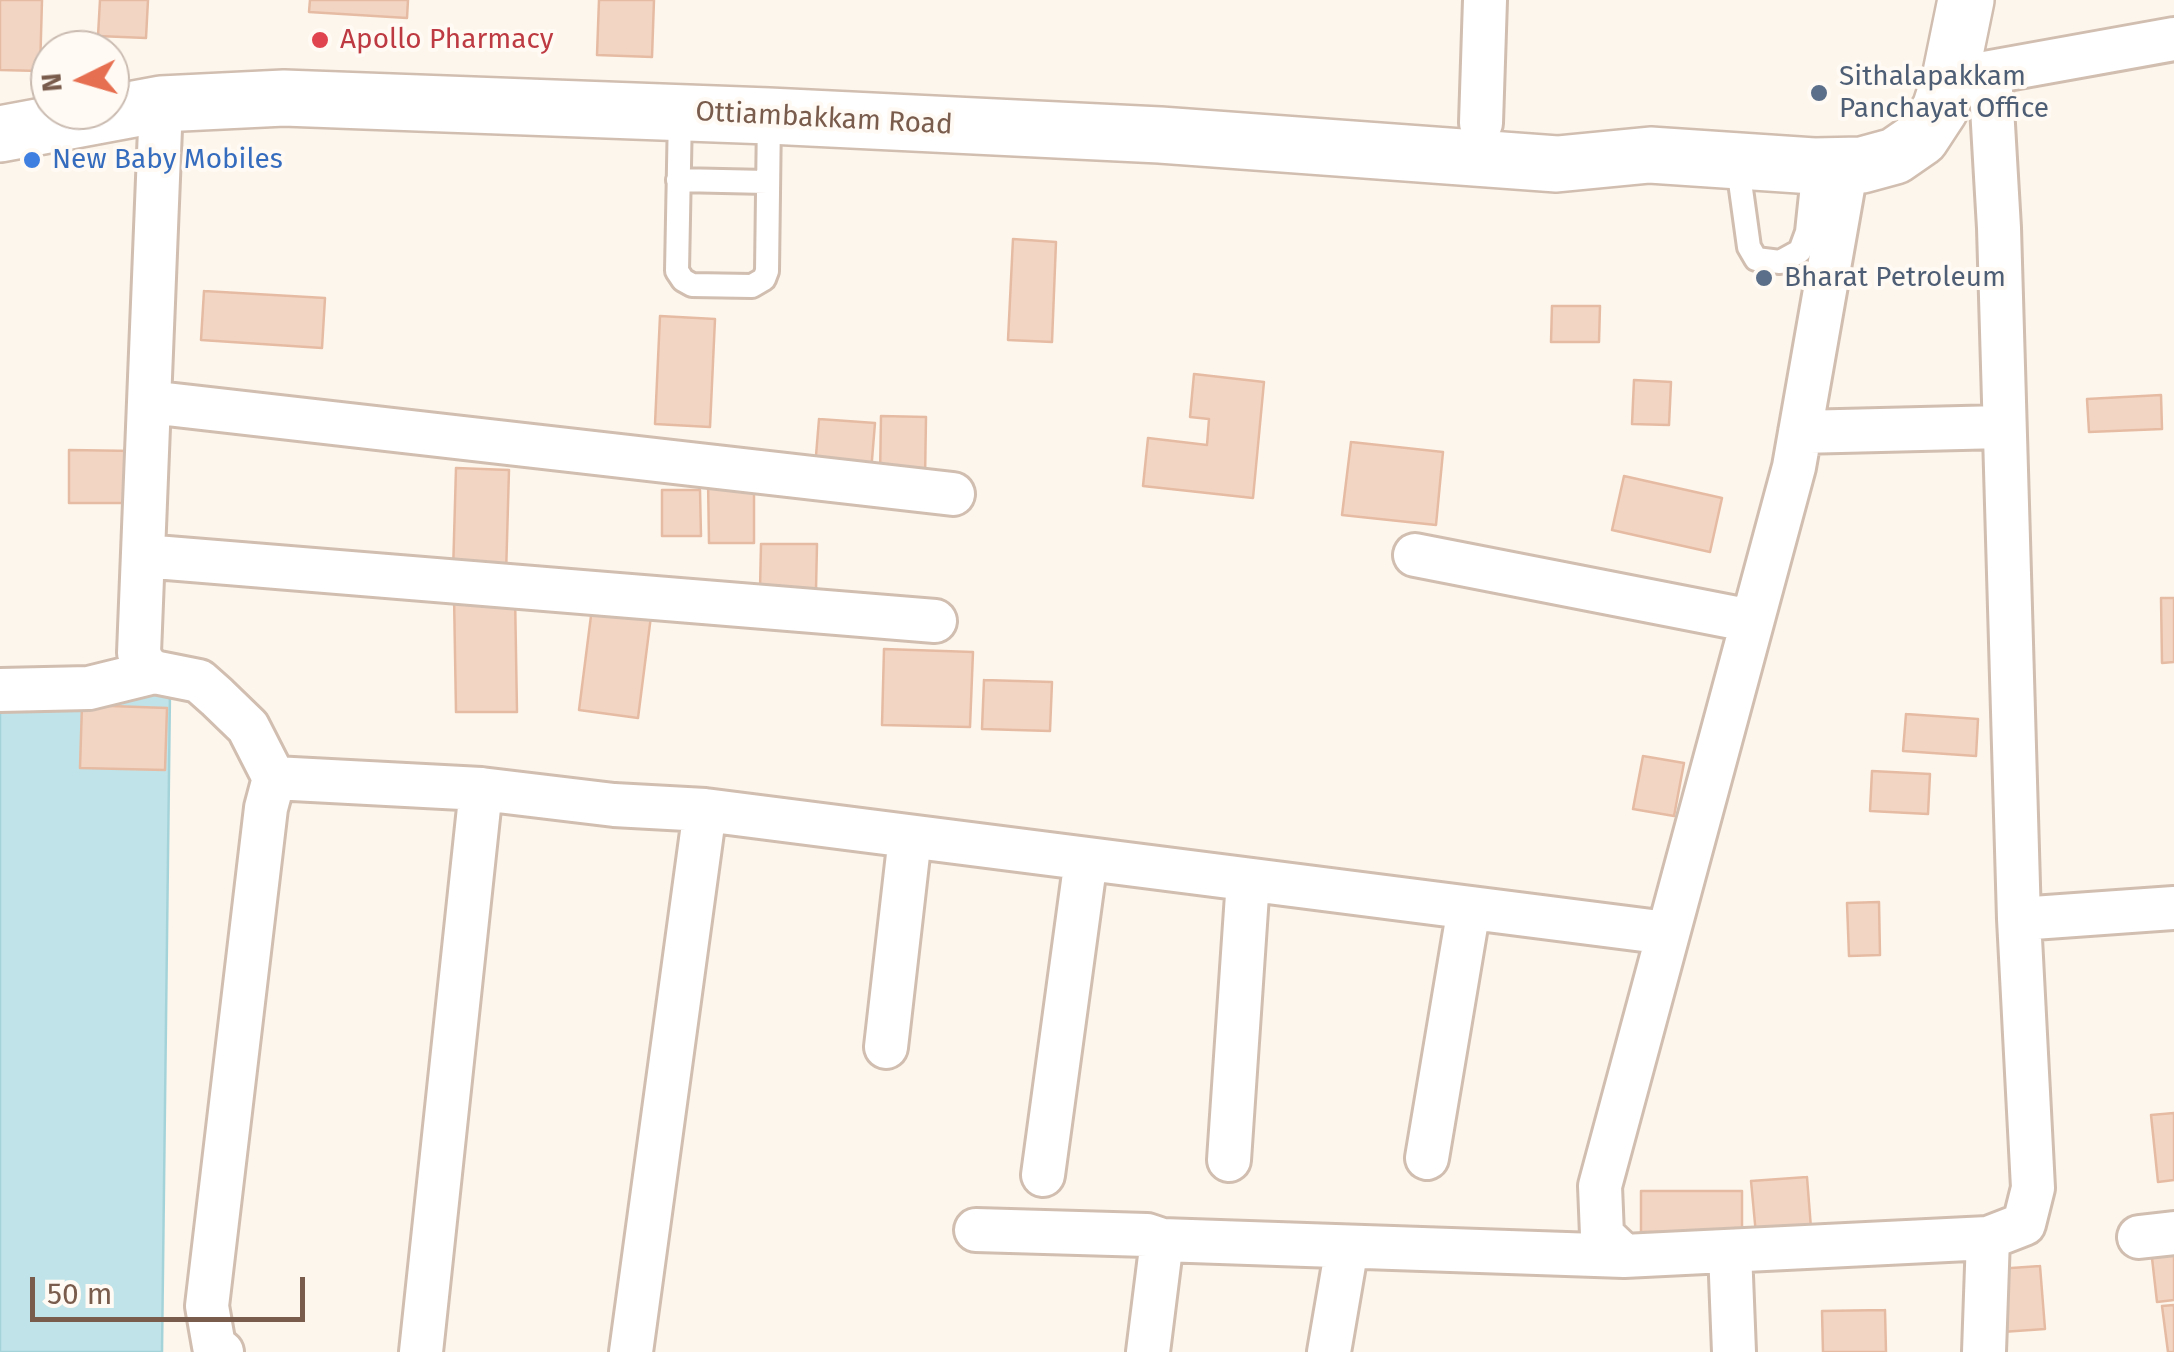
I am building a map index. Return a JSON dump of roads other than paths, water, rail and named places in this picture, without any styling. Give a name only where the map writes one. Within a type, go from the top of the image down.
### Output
[{"type":"street","points":[[1482,123],[1484,0]]},
{"type":"street","name":"Ottiambakkam Road","points":[[0,134],[161,104],[284,98],[769,116],[1289,143],[1558,164],[1650,154],[1831,165],[1895,156],[1921,138],[1940,109],[1970,76],[1964,4]]},
{"type":"street","points":[[976,1230],[1624,1256],[1988,1238],[2024,1224],[2033,1188],[2019,919],[1999,228],[1970,76],[2174,39]]},
{"type":"street","name":"Ottiambakkam Road","points":[[130,81],[170,72],[304,64],[1168,98],[1560,127],[1650,154]]},
{"type":"street","points":[[161,104],[139,653],[144,665],[154,672],[199,682],[208,689],[248,727],[274,778],[266,808],[206,1306],[214,1346],[222,1352]]},
{"type":"street","points":[[0,119],[30,108]]},
{"type":"street","points":[[1624,1256],[1602,1235],[1600,1186],[1794,467],[1831,165]]},
{"type":"street","points":[[150,402],[954,494]]},
{"type":"street","points":[[1800,432],[2002,427]]},
{"type":"street","points":[[143,556],[935,620]]},
{"type":"street","points":[[1415,556],[1752,621]]},
{"type":"street","points":[[0,690],[88,688],[154,672]]},
{"type":"street","points":[[274,778],[482,789],[706,810],[1668,933]]},
{"type":"street","points":[[421,1352],[482,789]]},
{"type":"street","points":[[631,1352],[706,810]]},
{"type":"street","points":[[886,1047],[910,836]]},
{"type":"street","points":[[1044,1175],[1086,859]]},
{"type":"street","points":[[1229,1160],[1248,880]]},
{"type":"street","points":[[1427,1158],[1468,908]]},
{"type":"street","points":[[2019,919],[2174,908]]},
{"type":"street","points":[[1984,1352],[1988,1238]]},
{"type":"street","points":[[1148,1352],[1162,1240]]},
{"type":"street","points":[[1329,1352],[1347,1247]]},
{"type":"street","points":[[1730,1251],[1734,1352]]},
{"type":"lane","points":[[680,112],[676,271],[692,285],[752,286],[764,279],[769,116]]},
{"type":"lane","points":[[1737,160],[1748,247],[1756,258],[1780,262],[1800,251],[1831,165]]},
{"type":"lane","points":[[678,180],[767,182]]},
{"type":"water","points":[[0,691],[170,691],[162,1352],[0,1352]]},
{"type":"place","name":"Apollo Pharmacy","points":[[320,40]]},
{"type":"place","name":"Sithalapakkam Panchayat Office","points":[[1819,93]]},
{"type":"place","name":"New Baby Mobiles","points":[[32,160]]},
{"type":"place","name":"Bharat Petroleum","points":[[1764,278]]}]
